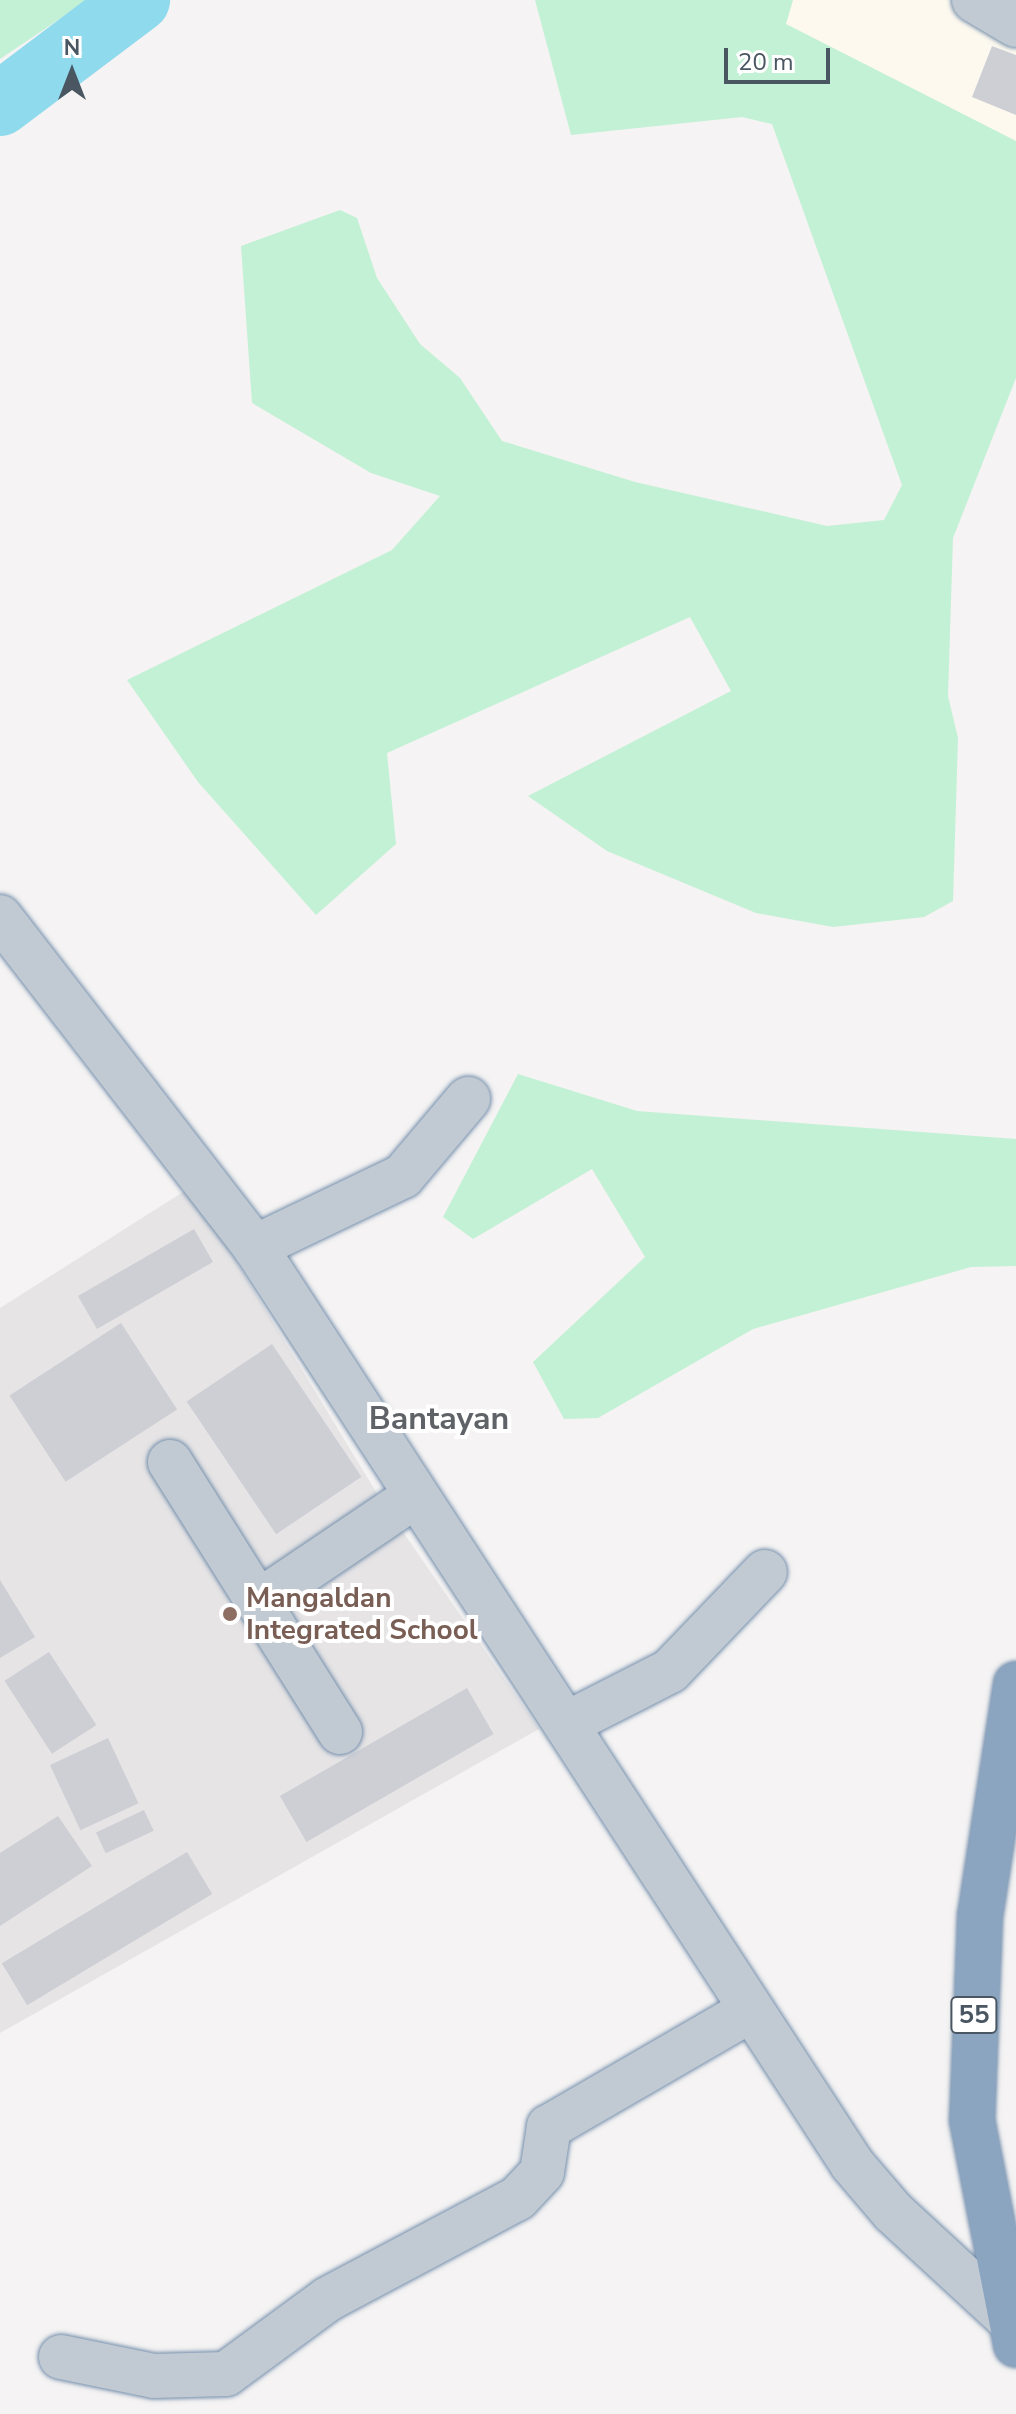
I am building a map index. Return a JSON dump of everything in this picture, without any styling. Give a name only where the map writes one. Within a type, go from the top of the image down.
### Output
[{"type":"highway","name":"55","points":[[1012,2331],[972,2120],[980,1916],[1016,1684]]},
{"type":"street","points":[[974,0],[1016,25]]},
{"type":"street","points":[[0,917],[255,1247],[415,1496],[568,1723],[749,2011],[852,2164],[1012,2331]]},
{"type":"street","points":[[255,1247],[403,1176],[468,1099]]},
{"type":"street","points":[[170,1462],[261,1600],[340,1732]]},
{"type":"street","points":[[261,1600],[415,1496]]},
{"type":"street","points":[[568,1723],[670,1671],[765,1572]]},
{"type":"street","points":[[61,2357],[154,2376],[226,2374],[328,2299],[518,2198],[542,2172],[549,2127],[749,2011]]},
{"type":"shaded area","points":[[793,0],[1016,0],[1016,141],[786,24]]},
{"type":"shaded area","name":"Mangaldan Integrated School","points":[[191,1187],[381,1500],[539,1729],[0,2033],[0,1308]]},
{"type":"green space","points":[[0,0],[88,0],[0,59]]},
{"type":"green space","points":[[535,0],[793,0],[786,24],[1016,141],[1016,378],[953,538],[948,696],[958,738],[953,901],[924,917],[833,927],[756,913],[607,851],[528,796],[731,691],[690,617],[387,753],[396,844],[316,915],[198,782],[127,680],[392,550],[440,496],[371,473],[252,403],[241,246],[340,210],[357,218],[377,278],[420,344],[460,378],[502,441],[635,482],[827,526],[884,520],[902,485],[772,124],[742,117],[571,135]]},
{"type":"green space","points":[[518,1074],[637,1111],[1016,1139],[1016,1266],[971,1267],[753,1329],[598,1418],[564,1419],[533,1362],[645,1257],[592,1169],[473,1239],[443,1217]]},
{"type":"building","points":[[992,46],[1016,55],[1016,115],[972,97]]},
{"type":"building","points":[[194,1229],[213,1262],[97,1329],[78,1296]]},
{"type":"building","points":[[121,1323],[177,1409],[66,1482],[9,1395]]},
{"type":"building","points":[[272,1344],[361,1477],[276,1534],[187,1402]]},
{"type":"building","points":[[0,1580],[35,1637],[0,1658]]},
{"type":"building","points":[[49,1652],[96,1725],[52,1754],[5,1681]]},
{"type":"building","points":[[467,1688],[494,1734],[306,1842],[280,1796]]},
{"type":"building","points":[[108,1738],[138,1803],[80,1830],[50,1765]]},
{"type":"building","points":[[144,1810],[154,1831],[106,1853],[96,1832]]},
{"type":"building","points":[[58,1816],[92,1866],[0,1926],[0,1853]]},
{"type":"building","points":[[187,1852],[212,1894],[27,2005],[2,1963]]},
{"type":"waterway","points":[[0,104],[138,0]]},
{"type":"place","name":"Mangaldan Integrated School","points":[[230,1614]]},
{"type":"district","name":"Bantayan","points":[[439,1419]]}]
